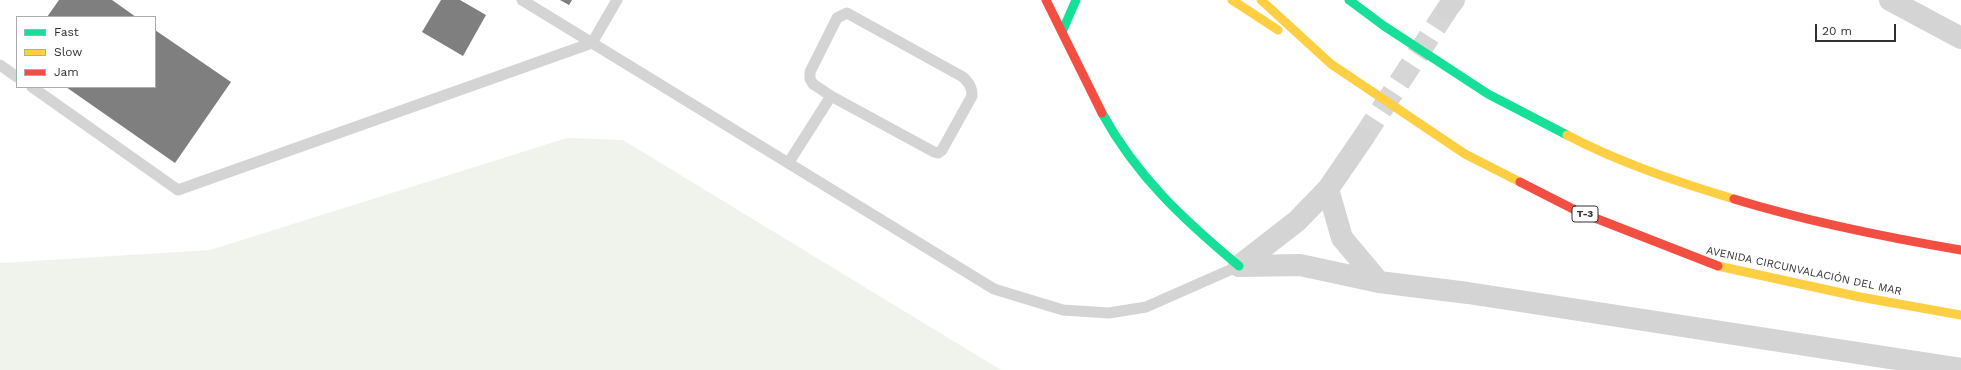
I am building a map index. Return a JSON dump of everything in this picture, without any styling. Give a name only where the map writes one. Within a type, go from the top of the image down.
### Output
[{"type":"main road","points":[[1046,0],[1083,77],[1127,155],[1164,199],[1194,229],[1238,266]]},
{"type":"main road","points":[[1062,32],[1076,0]]},
{"type":"main road","points":[[1232,0],[1331,64]]},
{"type":"main road","name":"AVENIDA CIRCUNVALACIÓN DEL MAR","points":[[1261,0],[1331,64],[1465,154],[1577,211],[1711,264],[1860,297],[1961,315]]},
{"type":"main road","points":[[1349,0],[1384,26],[1488,94],[1590,147],[1689,185],[1777,212],[1877,236],[1961,250]]},
{"type":"street","points":[[1890,0],[1961,38]]},
{"type":"street","points":[[1238,266],[1296,221],[1328,188],[1363,138]]},
{"type":"street","points":[[1328,188],[1342,238],[1379,282]]},
{"type":"street","points":[[1238,266],[1300,264],[1379,282],[1468,293],[1961,369]]},
{"type":"lane","points":[[522,0],[789,162],[994,289],[1063,310],[1108,313],[1146,307],[1238,266]]},
{"type":"lane","points":[[33,88],[178,190],[592,43],[617,0]]},
{"type":"lane","points":[[847,13],[963,77],[970,86],[972,96],[942,150],[938,153],[831,96],[813,84],[810,79],[810,72],[837,18],[847,13]]},
{"type":"lane","points":[[0,65],[16,75]]},
{"type":"lane","points":[[789,162],[831,96]]},
{"type":"shaded area","points":[[567,138],[623,140],[1001,370],[0,370],[0,263],[210,250]]},
{"type":"building","points":[[59,0],[112,0],[135,16],[48,16]]},
{"type":"building","points":[[441,0],[460,0],[486,15],[463,56],[422,32]]},
{"type":"building","points":[[560,0],[572,0],[569,5]]},
{"type":"building","points":[[156,31],[231,82],[175,163],[67,88],[156,88]]},
{"type":"tunnel","points":[[1363,138],[1448,8]]},
{"type":"traffic: fast","points":[[1062,32],[1076,0]]},
{"type":"traffic: fast","points":[[1349,0],[1384,26],[1488,94],[1567,135]]},
{"type":"traffic: fast","points":[[1102,113],[1130,157],[1163,196],[1199,232],[1239,266]]},
{"type":"traffic: slow","points":[[1232,0],[1278,30]]},
{"type":"traffic: slow","points":[[1261,0],[1331,64],[1465,154],[1520,182]]},
{"type":"traffic: slow","points":[[1567,135],[1628,163],[1734,199]]},
{"type":"traffic: slow","points":[[1718,266],[1860,297],[1961,315]]},
{"type":"traffic: jam","points":[[1046,0],[1102,113]]},
{"type":"traffic: jam","points":[[1520,182],[1577,211],[1718,266]]},
{"type":"traffic: jam","points":[[1734,199],[1790,215],[1847,228],[1961,250]]}]
